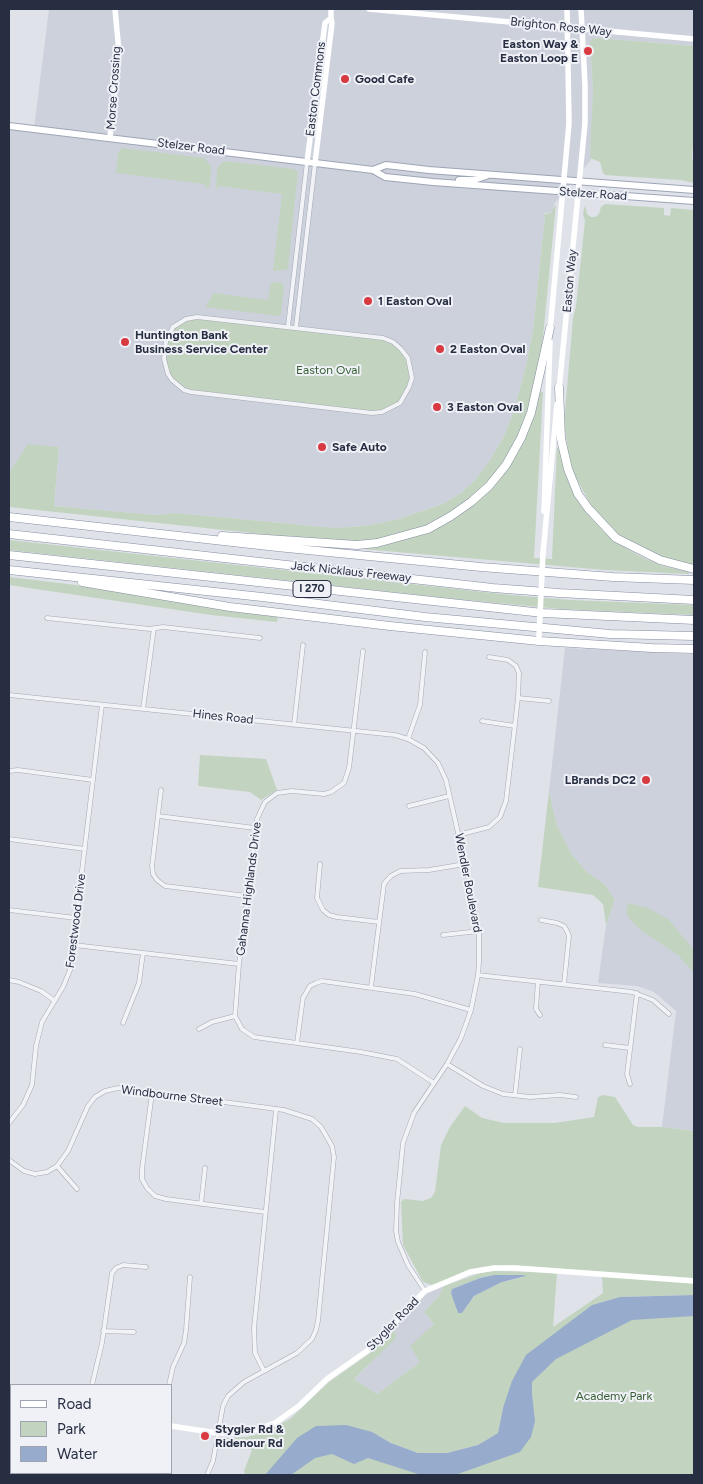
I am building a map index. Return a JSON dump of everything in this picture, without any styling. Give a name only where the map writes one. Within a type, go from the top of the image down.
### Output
[{"type":"highway","points":[[9,516],[187,534],[357,545],[377,543],[428,529],[471,502],[489,486],[506,465],[521,438],[531,412],[550,328]]},
{"type":"highway","points":[[559,387],[561,439],[568,469],[578,494],[588,508],[616,538],[660,560],[694,569]]},
{"type":"highway","points":[[9,516],[277,547],[481,567],[613,577],[694,580]]},
{"type":"highway","name":"Jack Nicklaus Freeway","points":[[9,534],[493,588],[694,600]]},
{"type":"highway","name":"Jack Nicklaus Freeway","points":[[9,555],[543,613],[694,620]]},
{"type":"highway","points":[[9,570],[425,617],[610,634],[694,636]]},
{"type":"highway","points":[[28,572],[230,607],[398,627],[635,647],[694,649]]},
{"type":"main road","name":"Morse Crossing","points":[[110,137],[119,52],[115,9]]},
{"type":"main road","name":"Easton Commons","points":[[315,163],[332,23],[330,18],[331,9]]},
{"type":"main road","name":"Brighton Rose Way","points":[[369,9],[694,39]]},
{"type":"main road","name":"Easton Way","points":[[539,639],[550,328],[568,123],[567,9]]},
{"type":"main road","name":"Easton Way","points":[[543,553],[585,105],[581,9]]},
{"type":"main road","name":"Easton Commons","points":[[307,162],[325,23],[330,18]]},
{"type":"main road","name":"Stelzer Road","points":[[9,126],[373,170],[385,176],[433,182],[694,201]]},
{"type":"main road","name":"Stelzer Road","points":[[373,170],[386,165],[489,175],[694,190]]},
{"type":"main road","points":[[433,182],[438,178],[466,181],[489,175]]},
{"type":"main road","name":"Stygler Road","points":[[172,1426],[217,1433],[235,1433],[255,1430],[275,1423],[327,1379],[367,1351],[424,1292],[458,1276],[494,1268],[694,1281]]},
{"type":"street","points":[[288,326],[307,162]]},
{"type":"street","points":[[296,327],[315,163]]},
{"type":"street","points":[[204,317],[296,327],[373,336],[393,342],[408,358],[411,368],[412,378],[406,395],[400,403],[382,412],[372,413],[191,392],[177,386],[168,374],[164,359],[166,341],[173,327],[186,319],[204,317]]},
{"type":"street","points":[[47,618],[154,628],[163,627],[260,638]]},
{"type":"street","points":[[143,709],[154,628]]},
{"type":"street","points":[[294,724],[304,645]]},
{"type":"street","points":[[354,731],[363,651]]},
{"type":"street","points":[[408,739],[420,705],[425,652]]},
{"type":"street","points":[[458,835],[489,827],[500,818],[506,801],[520,680],[516,666],[508,660],[489,657]]},
{"type":"street","name":"Hines Road","points":[[9,695],[395,736],[408,739],[424,748],[431,755]]},
{"type":"street","points":[[518,698],[549,701]]},
{"type":"street","name":"Forestwood Drive","points":[[9,1123],[23,1105],[32,1085],[36,1046],[42,1022],[63,987],[70,970],[102,705]]},
{"type":"street","points":[[482,721],[514,726]]},
{"type":"street","name":"Gahanna Highlands Drive","points":[[235,1016],[239,964],[255,828],[261,809],[265,802],[277,793],[292,791],[324,794],[331,792],[344,783],[349,768],[354,731]]},
{"type":"street","name":"Wendler Boulevard","points":[[424,1292],[408,1266],[398,1242],[396,1231],[404,1143],[414,1113],[447,1064],[461,1038],[471,1010],[478,975],[479,931],[446,780],[438,763],[431,755]]},
{"type":"street","points":[[9,771],[18,770],[93,780]]},
{"type":"street","points":[[161,790],[152,866],[153,874],[157,880],[166,886],[247,896]]},
{"type":"street","points":[[409,806],[449,796]]},
{"type":"street","points":[[158,816],[255,828]]},
{"type":"street","points":[[9,839],[85,849]]},
{"type":"street","points":[[320,864],[317,898],[323,910],[329,915],[337,917],[379,922]]},
{"type":"street","points":[[371,987],[384,884],[391,876],[405,871],[430,870],[465,864]]},
{"type":"street","points":[[9,910],[76,918]]},
{"type":"street","points":[[540,920],[564,926],[569,936],[564,984]]},
{"type":"street","points":[[443,935],[479,931]]},
{"type":"street","points":[[74,945],[239,964]]},
{"type":"street","points":[[122,1023],[140,983],[144,953]]},
{"type":"street","points":[[478,975],[637,993],[653,1000],[669,1014]]},
{"type":"street","points":[[9,980],[41,991],[54,1001]]},
{"type":"street","points":[[297,1043],[303,998],[310,986],[322,981],[415,994],[471,1010]]},
{"type":"street","points":[[538,981],[536,1009],[540,1015]]},
{"type":"street","points":[[630,1084],[627,1074],[637,993]]},
{"type":"street","points":[[199,1029],[212,1022],[235,1016],[242,1029],[254,1037],[398,1059],[434,1083]]},
{"type":"street","points":[[605,1045],[630,1048]]},
{"type":"street","points":[[515,1096],[520,1049]]},
{"type":"street","points":[[447,1064],[491,1090],[515,1096],[560,1095],[576,1097]]},
{"type":"street","name":"Windbourne Street","points":[[57,1166],[68,1151],[88,1106],[95,1096],[105,1090],[118,1088],[276,1110],[312,1118],[321,1126],[332,1146],[334,1158],[318,1321],[312,1339],[305,1346],[297,1353],[264,1370]]},
{"type":"street","points":[[152,1093],[142,1169],[142,1179],[146,1188],[155,1196],[166,1199],[266,1212]]},
{"type":"street","points":[[207,1475],[213,1461],[223,1406],[228,1396],[237,1387],[264,1370],[255,1353],[254,1328],[276,1110]]},
{"type":"street","points":[[9,1160],[24,1171],[35,1174],[47,1172],[57,1166],[77,1189]]},
{"type":"street","points":[[201,1204],[205,1168]]},
{"type":"street","points":[[92,1384],[112,1273],[116,1268],[123,1265],[146,1267]]},
{"type":"street","points":[[169,1384],[173,1367],[184,1344],[190,1277]]},
{"type":"street","points":[[103,1331],[134,1332]]},
{"type":"shaded area","points":[[49,9],[694,9],[694,46],[596,38],[590,42],[593,90],[591,160],[554,204],[553,211],[544,213],[533,330],[514,411],[504,436],[490,460],[475,480],[461,493],[443,504],[399,519],[365,526],[335,528],[175,513],[155,515],[54,506],[59,447],[9,473],[9,126],[34,128]]},
{"type":"shaded area","points":[[565,648],[694,654],[694,1131],[662,1127],[676,1011],[654,992],[637,986],[598,983],[606,925],[615,900],[605,885],[586,871],[572,855],[557,826],[549,791]]},
{"type":"shaded area","points":[[444,1286],[438,1297],[424,1312],[434,1324],[420,1362],[377,1394],[354,1379],[396,1334],[392,1330],[411,1308],[424,1295]]},
{"type":"green space","points":[[592,39],[694,46],[694,131],[692,159],[694,160],[694,183],[680,180],[605,175],[600,162],[590,158],[593,90],[590,42]]},
{"type":"green space","points":[[122,148],[204,158],[211,166],[210,186],[205,188],[205,184],[116,173],[118,153]]},
{"type":"green space","points":[[224,161],[298,171],[288,268],[286,270],[273,271],[282,194],[218,186],[216,189],[217,168]]},
{"type":"green space","points":[[556,204],[541,357],[525,422],[508,456],[485,485],[444,518],[397,537],[364,542],[299,538],[9,507],[9,473],[28,444],[59,447],[54,506],[155,515],[175,513],[335,528],[365,526],[399,519],[443,504],[461,493],[475,480],[490,460],[504,436],[514,411],[533,330],[545,216],[542,212],[545,214],[551,213]]},
{"type":"green space","points":[[605,204],[664,208],[664,215],[670,216],[671,208],[694,210],[694,566],[668,561],[630,543],[618,535],[593,509],[574,474],[569,459],[564,423],[573,318],[576,306],[585,221],[583,214],[585,205],[587,214],[595,217]]},
{"type":"green space","points":[[271,282],[282,283],[284,287],[281,314],[279,316],[205,307],[214,293],[268,300]]},
{"type":"green space","name":"Easton Oval","points":[[197,317],[373,336],[393,342],[408,358],[412,378],[406,395],[391,409],[372,413],[184,390],[168,374],[164,359],[169,334],[179,323]]},
{"type":"green space","points":[[540,392],[543,392],[534,558],[552,559],[557,448],[560,449],[580,502],[605,533],[644,558],[663,566],[689,572],[689,574],[605,570],[363,549],[363,547],[420,535],[455,518],[475,503],[489,490],[535,410]]},
{"type":"green space","points":[[9,540],[511,595],[571,600],[694,605],[694,615],[560,609],[456,599],[9,550]]},
{"type":"green space","points":[[9,577],[68,584],[278,616],[277,622],[211,615],[9,585]]},
{"type":"green space","points":[[200,755],[266,759],[277,790],[261,800],[250,792],[198,786]]},
{"type":"green space","points":[[549,791],[557,826],[572,855],[586,871],[605,885],[615,900],[606,925],[603,904],[593,895],[538,887]]},
{"type":"green space","points":[[628,903],[648,908],[668,919],[694,950],[694,973],[678,955],[642,931],[630,920],[626,912]]},
{"type":"green space","points":[[603,1095],[615,1097],[633,1125],[638,1127],[662,1127],[694,1131],[694,1278],[508,1265],[478,1268],[432,1285],[423,1282],[403,1245],[401,1202],[404,1199],[423,1201],[431,1198],[435,1192],[441,1145],[450,1127],[465,1106],[482,1118],[504,1123],[555,1123],[594,1117],[598,1097]]},
{"type":"green space","name":"Academy Park","points":[[495,1271],[557,1273],[553,1327],[603,1293],[602,1276],[694,1283],[694,1295],[620,1297],[592,1305],[555,1334],[503,1408],[498,1433],[478,1445],[447,1453],[418,1453],[394,1444],[425,1461],[498,1445],[525,1380],[565,1334],[694,1306],[694,1475],[245,1475],[244,1471],[252,1450],[223,1442],[227,1438],[247,1437],[265,1432],[290,1419],[329,1382],[373,1351],[392,1330],[396,1334],[396,1338],[354,1379],[377,1394],[420,1362],[410,1346],[434,1324],[424,1312],[438,1297],[444,1286],[480,1273]],"holes":[[[494,1275],[523,1275],[524,1277],[502,1282],[474,1296],[462,1313],[457,1311],[451,1293],[452,1289],[480,1278]]]},
{"type":"water","points":[[494,1275],[526,1276],[502,1282],[474,1296],[462,1313],[458,1313],[451,1293],[452,1289],[480,1278]]},
{"type":"water","points":[[694,1295],[694,1316],[632,1320],[556,1359],[532,1382],[535,1421],[531,1437],[520,1452],[455,1475],[421,1475],[368,1458],[354,1464],[332,1454],[315,1458],[291,1475],[265,1475],[297,1438],[316,1426],[346,1425],[372,1432],[391,1443],[418,1453],[447,1453],[478,1445],[498,1433],[503,1408],[512,1381],[526,1355],[592,1305],[620,1297]]},
{"type":"place","name":"Easton Way & Easton Loop E","points":[[588,51]]},
{"type":"place","name":"Good Cafe","points":[[345,79]]},
{"type":"place","name":"1 Easton Oval","points":[[368,301]]},
{"type":"place","name":"Huntington Bank Business Service Center","points":[[125,342]]},
{"type":"place","name":"2 Easton Oval","points":[[440,349]]},
{"type":"place","name":"3 Easton Oval","points":[[437,407]]},
{"type":"place","name":"Safe Auto","points":[[322,447]]},
{"type":"place","name":"LBrands DC2","points":[[646,780]]},
{"type":"place","name":"Stygler Rd & Ridenour Rd","points":[[205,1436]]}]
